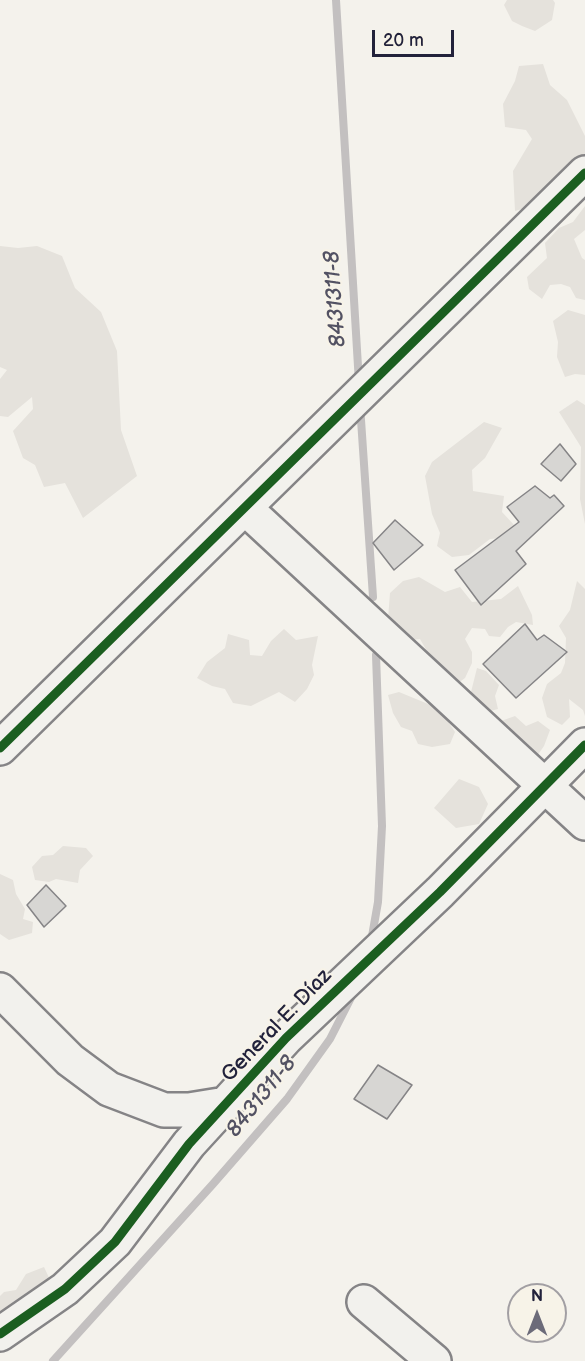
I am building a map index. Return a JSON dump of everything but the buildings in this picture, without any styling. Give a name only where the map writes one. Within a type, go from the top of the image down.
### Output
[{"type":"street","points":[[0,748],[585,173]]},
{"type":"street","points":[[245,508],[585,823]]},
{"type":"street","name":"General E. Díaz","points":[[0,1334],[65,1289],[115,1242],[189,1144],[286,1038],[440,892],[585,746]]},
{"type":"street","points":[[0,990],[70,1060],[109,1089],[164,1110],[189,1110],[226,1104]]},
{"type":"street","points":[[364,1302],[434,1361]]},
{"type":"shaded area","points":[[507,0],[553,0],[555,3],[552,20],[535,31],[522,26],[512,21],[504,5]]},
{"type":"shaded area","points":[[543,64],[550,85],[567,100],[585,136],[585,161],[543,203],[515,211],[513,171],[532,139],[526,130],[505,127],[503,104],[515,81],[519,66]]},
{"type":"shaded area","points":[[585,206],[585,230],[574,239],[585,260],[585,300],[576,298],[570,287],[561,284],[550,285],[542,299],[529,289],[527,277],[547,258],[545,243],[559,228],[573,222]]},
{"type":"shaded area","points":[[0,246],[18,248],[37,246],[62,256],[75,288],[101,312],[117,351],[121,430],[137,476],[83,518],[65,483],[44,487],[35,465],[23,458],[13,431],[33,409],[32,397],[8,417],[0,416],[0,379],[7,370],[0,367]]},
{"type":"shaded area","points":[[568,310],[585,315],[585,375],[575,374],[565,377],[557,357],[558,342],[553,321]]},
{"type":"shaded area","points":[[577,400],[585,405],[585,524],[580,499],[581,447],[559,412]]},
{"type":"shaded area","points":[[484,422],[502,428],[485,458],[472,470],[473,491],[504,496],[502,512],[515,526],[514,537],[490,539],[469,555],[452,557],[437,546],[440,533],[432,514],[425,476],[432,462]]},
{"type":"shaded area","points":[[419,577],[445,592],[460,587],[472,602],[501,599],[518,586],[532,615],[533,625],[516,622],[508,627],[500,637],[489,636],[485,629],[472,628],[465,639],[472,652],[472,663],[465,678],[453,687],[441,666],[432,660],[420,639],[409,640],[388,619],[390,593],[403,581]]},
{"type":"shaded area","points":[[577,581],[585,589],[585,716],[583,710],[569,699],[570,717],[562,725],[547,717],[542,698],[547,684],[561,673],[565,663],[566,638],[559,626],[570,610]]},
{"type":"shaded area","points":[[284,629],[296,640],[318,636],[312,665],[314,675],[307,689],[295,702],[279,692],[251,706],[233,703],[225,689],[212,686],[197,678],[207,662],[225,648],[228,634],[249,640],[250,655],[262,656],[271,641]]},
{"type":"shaded area","points":[[477,668],[486,671],[499,685],[495,696],[498,709],[479,714],[468,704]]},
{"type":"shaded area","points":[[399,692],[433,706],[447,720],[455,732],[450,744],[432,747],[418,744],[412,731],[401,727],[393,713],[388,695]]},
{"type":"shaded area","points":[[515,716],[526,726],[538,721],[550,730],[544,746],[535,759],[499,732],[501,721]]},
{"type":"shaded area","points":[[459,779],[479,787],[488,804],[479,824],[456,828],[434,808]]},
{"type":"shaded area","points":[[63,846],[86,848],[93,856],[80,870],[78,883],[56,879],[49,882],[35,880],[32,867],[42,856],[53,855]]},
{"type":"shaded area","points":[[0,874],[13,880],[16,894],[25,909],[23,919],[33,922],[32,933],[9,940],[0,934]]},
{"type":"shaded area","points":[[44,1267],[51,1282],[0,1328],[0,1296],[4,1292],[16,1290],[26,1274]]},
{"type":"waterway","name":"8431311-8","points":[[336,0],[359,383]]},
{"type":"waterway","name":"8431311-8","points":[[360,405],[373,597]]},
{"type":"waterway","name":"8431311-8","points":[[371,942],[378,902],[382,826],[376,655]]},
{"type":"waterway","name":"8431311-8","points":[[53,1361],[287,1099],[330,1039],[356,988]]},
{"type":"cycle path","points":[[0,748],[585,173]]},
{"type":"cycle path","points":[[0,1334],[65,1289],[115,1242],[189,1144],[286,1038],[440,892],[585,745]]}]
